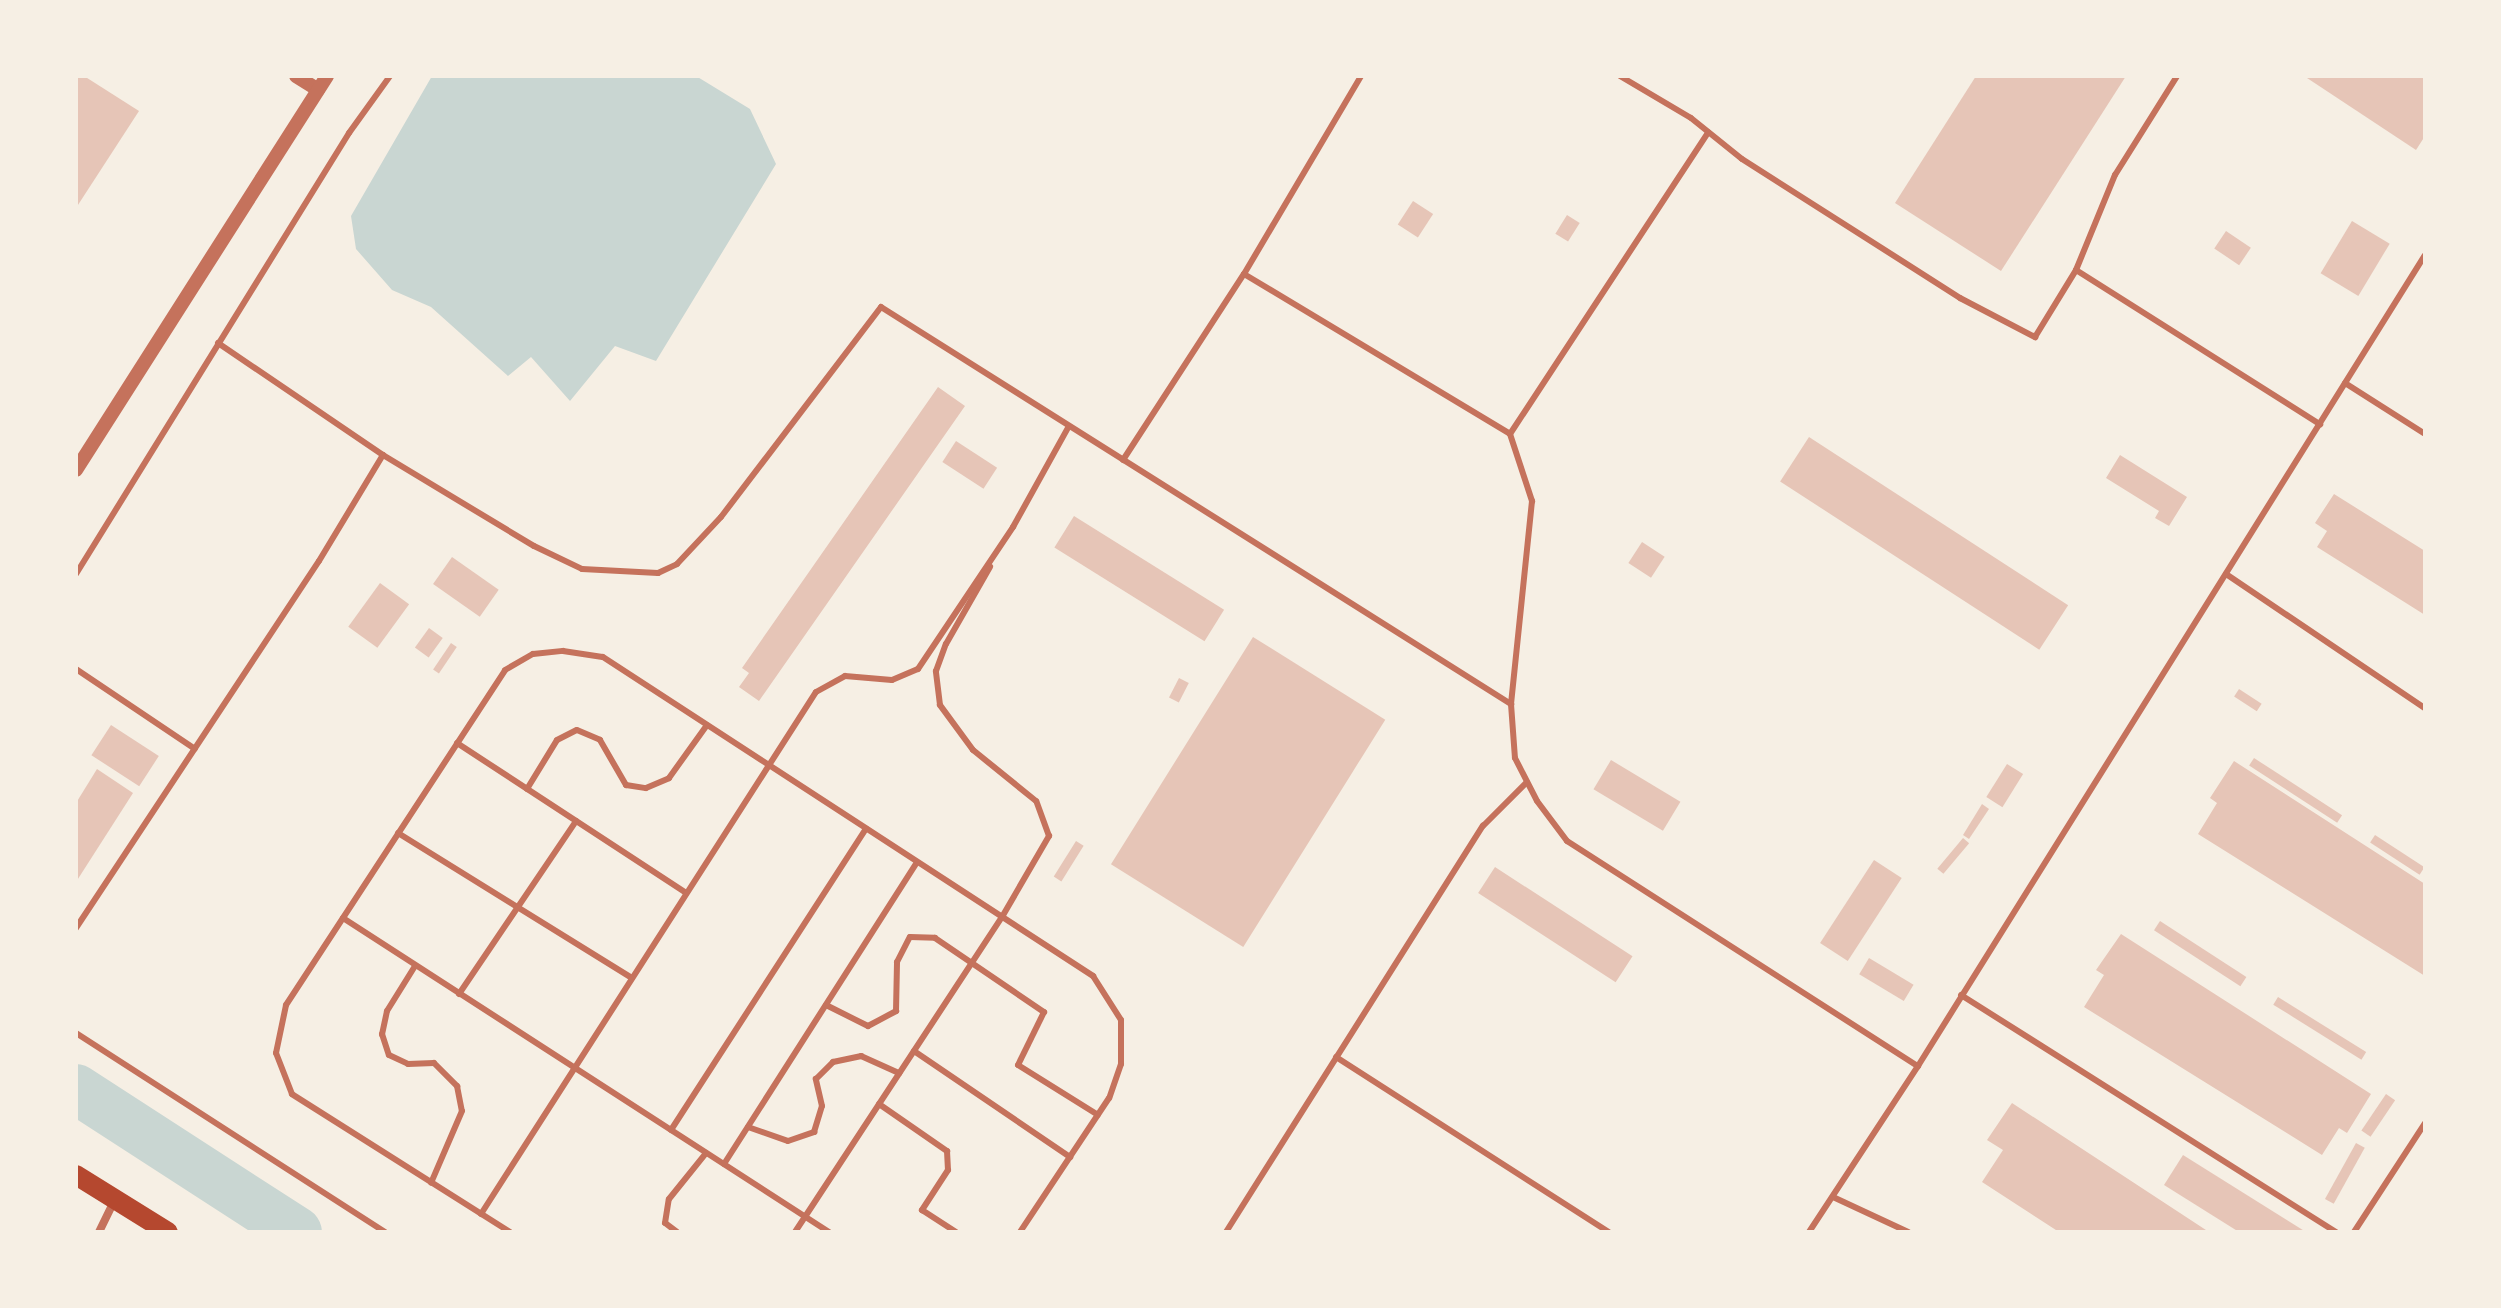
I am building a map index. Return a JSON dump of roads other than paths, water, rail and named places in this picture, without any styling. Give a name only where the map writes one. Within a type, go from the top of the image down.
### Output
[{"type":"main road","points":[[76,1175],[168,1232]]},
{"type":"street","points":[[296,76],[318,90]]},
{"type":"street","points":[[76,470],[327,76]]},
{"type":"street","points":[[99,1232],[115,1198]]},
{"type":"lane","points":[[76,574],[349,133],[390,76]]},
{"type":"lane","points":[[1123,460],[1244,274],[1361,76]]},
{"type":"lane","points":[[1620,76],[1708,132],[1742,159],[1960,298],[2035,337],[2076,270],[2115,175],[2177,76]]},
{"type":"lane","points":[[1510,434],[1708,132]]},
{"type":"lane","points":[[1809,1232],[1918,1066],[2425,255]]},
{"type":"lane","points":[[2076,270],[2320,424]]},
{"type":"lane","points":[[1244,274],[1510,434],[1532,501],[1511,704],[1515,758],[1527,782],[1567,841],[1918,1066]]},
{"type":"lane","points":[[218,343],[383,455],[534,546],[582,569],[658,573],[677,564],[721,517],[881,307],[1511,704]]},
{"type":"lane","points":[[2345,383],[2425,434]]},
{"type":"lane","points":[[795,1232],[1002,917],[1049,836],[1036,801],[973,750],[940,705],[936,671],[946,644],[1069,426]]},
{"type":"lane","points":[[76,928],[319,561],[383,455]]},
{"type":"lane","points":[[481,1214],[816,692],[845,676],[892,680],[918,669],[1013,527]]},
{"type":"lane","points":[[2226,574],[2425,708]]},
{"type":"lane","points":[[510,1232],[292,1094],[276,1053],[286,1005],[505,670],[533,654],[563,651],[603,657],[1093,976],[1121,1020],[1121,1064],[1109,1098],[1020,1232]]},
{"type":"lane","points":[[76,669],[195,749]]},
{"type":"lane","points":[[527,789],[557,740],[577,730],[600,740],[626,785],[646,788],[669,778],[707,725]]},
{"type":"lane","points":[[457,743],[686,893]]},
{"type":"lane","points":[[1226,1232],[1483,826],[1527,782]]},
{"type":"lane","points":[[459,994],[520,909],[576,821]]},
{"type":"lane","points":[[671,1130],[866,829]]},
{"type":"lane","points":[[398,833],[632,978]]},
{"type":"lane","points":[[724,1164],[917,862]]},
{"type":"lane","points":[[343,918],[829,1232]]},
{"type":"lane","points":[[826,1005],[868,1026],[896,1011],[897,962],[910,937],[935,938],[1044,1012],[1018,1065],[1098,1115]]},
{"type":"lane","points":[[415,966],[387,1011],[382,1034],[389,1055],[408,1064],[434,1063],[457,1086],[462,1111],[431,1183]]},
{"type":"lane","points":[[1961,995],[2336,1232]]},
{"type":"lane","points":[[76,1033],[385,1232]]},
{"type":"lane","points":[[914,1051],[1070,1157]]},
{"type":"lane","points":[[748,1127],[788,1141],[814,1132],[822,1106],[816,1079],[833,1062],[861,1056],[899,1073]]},
{"type":"lane","points":[[1336,1057],[1609,1232]]},
{"type":"lane","points":[[879,1104],[947,1151],[948,1170],[922,1210],[956,1232]]},
{"type":"lane","points":[[2354,1232],[2425,1123]]},
{"type":"lane","points":[[677,1232],[665,1223],[669,1199],[706,1153]]},
{"type":"lane","points":[[1833,1197],[1908,1232]]},
{"type":"waterway","points":[[76,1089],[297,1232]]}]
